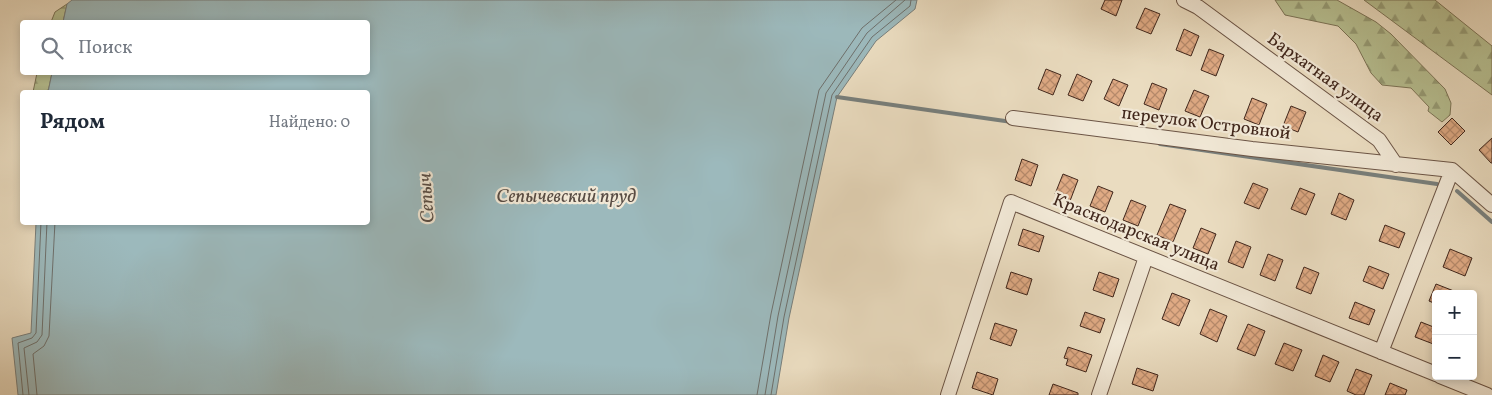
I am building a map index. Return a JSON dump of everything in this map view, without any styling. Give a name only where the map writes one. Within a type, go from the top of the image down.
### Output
[{"type":"street","name":"Бархатная улица","points":[[1184,0],[1198,7],[1379,140],[1396,165]]},
{"type":"street","name":"переулок Островной","points":[[1013,118],[1252,149],[1396,165]]},
{"type":"street","points":[[1396,165],[1452,170],[1492,205]]},
{"type":"street","points":[[1381,352],[1452,170]]},
{"type":"street","name":"Краснодарская улица","points":[[948,395],[1011,202],[1432,372]]},
{"type":"street","points":[[1099,395],[1146,257]]},
{"type":"street","points":[[1450,380],[1487,395]]},
{"type":"green space","points":[[1275,0],[1337,0],[1376,22],[1391,34],[1445,89],[1451,103],[1450,115],[1442,122],[1428,111],[1429,107],[1411,88],[1382,85],[1371,73],[1356,44],[1338,26],[1285,15]]},
{"type":"green space","points":[[1364,0],[1435,0],[1492,46],[1492,95]]},
{"type":"green space","points":[[67,4],[63,20],[52,20],[55,12]]},
{"type":"green space","points":[[37,75],[52,75],[48,90],[33,90]]},
{"type":"water","name":"Сепычевский пруд","points":[[72,0],[917,0],[915,9],[876,41],[837,97],[789,318],[776,395],[18,395],[12,338],[31,333],[36,225],[370,225],[370,90],[48,90],[52,75],[370,75],[370,20],[63,20],[67,4]]},
{"type":"building","points":[[1105,0],[1122,0],[1116,16],[1101,9]]},
{"type":"building","points":[[1145,8],[1160,14],[1151,34],[1136,28]]},
{"type":"building","points":[[1184,29],[1199,36],[1191,56],[1176,50]]},
{"type":"building","points":[[1209,49],[1224,55],[1216,76],[1201,70]]},
{"type":"building","points":[[1046,69],[1061,75],[1053,95],[1038,89]]},
{"type":"building","points":[[1077,74],[1092,81],[1083,101],[1068,95]]},
{"type":"building","points":[[1113,79],[1128,85],[1119,106],[1104,99]]},
{"type":"building","points":[[1152,83],[1167,89],[1159,110],[1144,104]]},
{"type":"building","points":[[1194,90],[1209,96],[1200,117],[1185,111]]},
{"type":"building","points":[[1252,98],[1267,104],[1259,125],[1244,119]]},
{"type":"building","points":[[1291,106],[1306,112],[1298,132],[1283,126]]},
{"type":"building","points":[[1452,118],[1465,131],[1451,145],[1438,132]]},
{"type":"building","points":[[1492,138],[1492,163],[1491,163],[1479,150]]},
{"type":"building","points":[[1022,159],[1038,165],[1031,186],[1015,180]]},
{"type":"building","points":[[1063,174],[1078,180],[1070,201],[1055,194]]},
{"type":"building","points":[[1253,183],[1268,189],[1259,209],[1244,203]]},
{"type":"building","points":[[1098,186],[1113,192],[1105,212],[1090,206]]},
{"type":"building","points":[[1300,188],[1315,194],[1306,215],[1291,209]]},
{"type":"building","points":[[1339,193],[1354,200],[1346,220],[1331,214]]},
{"type":"building","points":[[1131,200],[1146,206],[1138,226],[1123,220]]},
{"type":"building","points":[[1170,204],[1186,210],[1173,242],[1157,235]]},
{"type":"building","points":[[1385,225],[1405,233],[1399,248],[1379,241]]},
{"type":"building","points":[[1201,228],[1216,234],[1208,254],[1193,248]]},
{"type":"building","points":[[1023,229],[1044,236],[1039,252],[1018,245]]},
{"type":"building","points":[[1236,241],[1251,247],[1243,268],[1228,262]]},
{"type":"building","points":[[1450,249],[1472,258],[1465,276],[1443,267]]},
{"type":"building","points":[[1268,254],[1283,260],[1275,281],[1260,275]]},
{"type":"building","points":[[1369,266],[1389,274],[1383,289],[1363,281]]},
{"type":"building","points":[[1304,267],[1319,273],[1311,294],[1296,288]]},
{"type":"building","points":[[1011,272],[1032,279],[1027,295],[1006,288]]},
{"type":"building","points":[[1099,272],[1119,279],[1113,297],[1093,290]]},
{"type":"building","points":[[1436,284],[1451,290],[1434,290]]},
{"type":"building","points":[[1172,293],[1190,300],[1179,326],[1162,319]]},
{"type":"building","points":[[1355,302],[1375,310],[1369,325],[1349,318]]},
{"type":"building","points":[[1210,309],[1227,316],[1217,342],[1200,334]]},
{"type":"building","points":[[1085,312],[1105,319],[1100,333],[1080,326]]},
{"type":"building","points":[[1421,322],[1432,326],[1432,343],[1415,337]]},
{"type":"building","points":[[995,323],[1017,330],[1011,346],[990,339]]},
{"type":"building","points":[[1248,324],[1265,331],[1255,356],[1237,349]]},
{"type":"building","points":[[1284,343],[1302,350],[1293,371],[1275,364]]},
{"type":"building","points":[[1068,347],[1092,355],[1086,372],[1066,365],[1068,359],[1064,358]]},
{"type":"building","points":[[1323,355],[1339,362],[1330,382],[1315,376]]},
{"type":"building","points":[[1137,368],[1158,375],[1153,391],[1132,384]]},
{"type":"building","points":[[1356,369],[1372,375],[1364,395],[1356,395],[1347,391]]},
{"type":"building","points":[[977,372],[998,379],[993,395],[972,388]]},
{"type":"building","points":[[1390,383],[1407,390],[1405,395],[1385,395]]},
{"type":"building","points":[[1053,384],[1078,393],[1078,395],[1049,395]]},
{"type":"waterway","points":[[837,97],[1012,122]]},
{"type":"waterway","points":[[1160,144],[1437,184]]},
{"type":"waterway","points":[[1457,191],[1492,222]]},
{"type":"water label","name":"Сепыч","points":[[427,198]]}]
